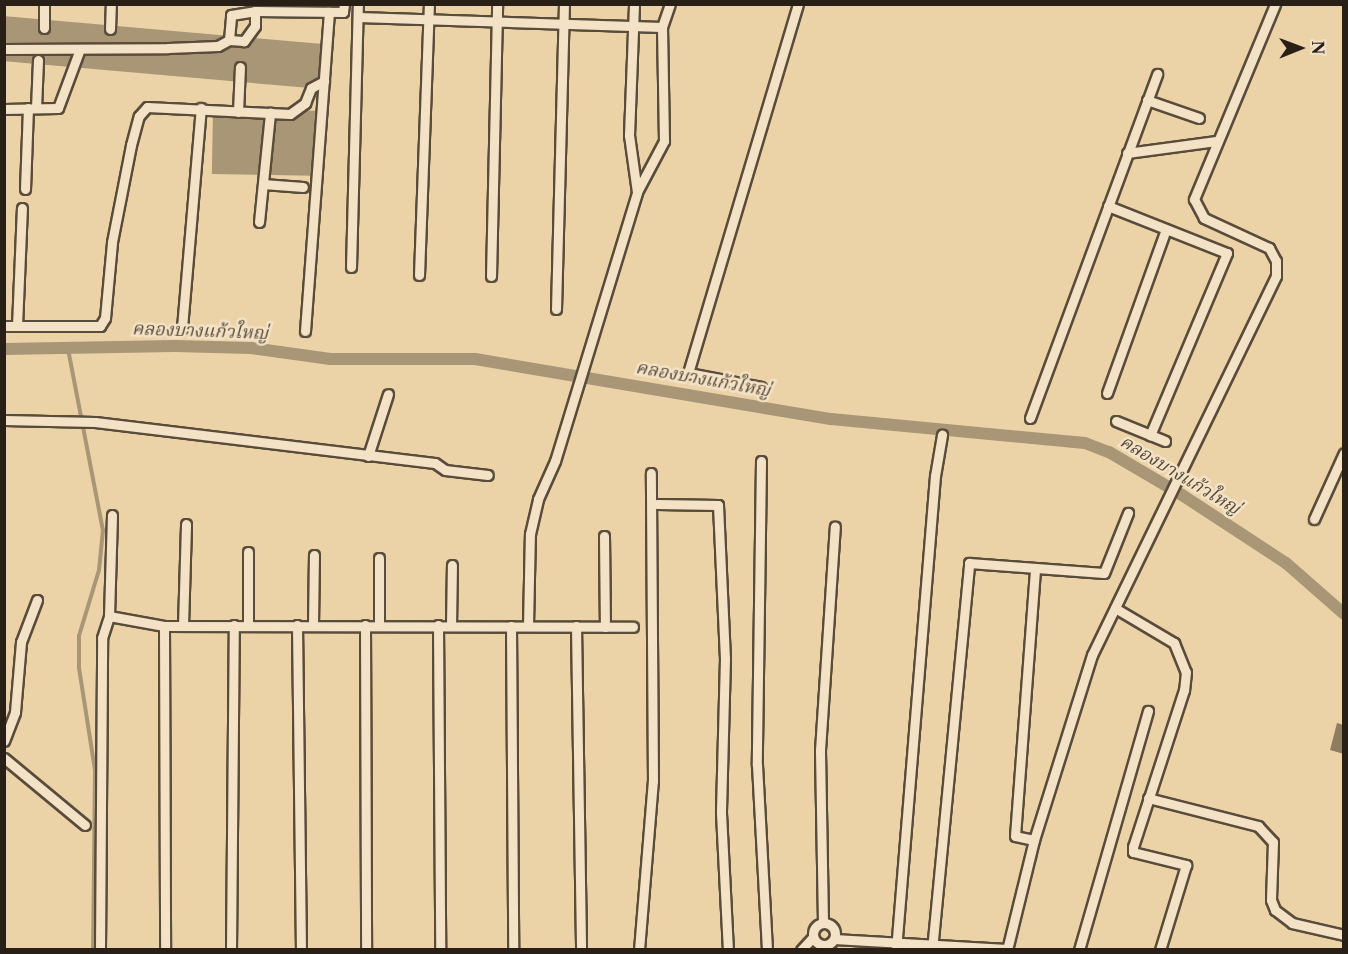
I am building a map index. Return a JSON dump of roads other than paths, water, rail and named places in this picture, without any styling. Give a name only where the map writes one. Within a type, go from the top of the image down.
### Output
[{"type":"street","points":[[44,4],[44,28]]},
{"type":"street","points":[[110,29],[111,4]]},
{"type":"street","points":[[229,40],[231,10],[344,12],[344,4]]},
{"type":"street","points":[[351,267],[358,4]]},
{"type":"street","points":[[419,275],[429,4]]},
{"type":"street","points":[[490,276],[497,4]]},
{"type":"street","points":[[556,309],[564,4]]},
{"type":"street","points":[[634,4],[628,135],[637,192]]},
{"type":"street","points":[[528,626],[530,534],[538,499],[568,419],[637,192],[664,141],[662,27],[670,4]]},
{"type":"street","points":[[761,387],[688,373],[798,4]]},
{"type":"street","points":[[813,937],[821,945],[834,939],[896,946],[1006,949],[1035,840],[1092,655],[1276,276],[1276,261],[1269,248],[1204,218],[1195,204],[1196,187],[1275,4]]},
{"type":"street","points":[[4,49],[218,46],[229,40],[244,41],[255,26],[255,11]]},
{"type":"street","points":[[305,331],[329,12]]},
{"type":"street","points":[[358,17],[662,27]]},
{"type":"street","points":[[4,109],[58,108],[80,49]]},
{"type":"street","points":[[25,189],[38,60]]},
{"type":"street","points":[[238,112],[240,67]]},
{"type":"street","points":[[1030,418],[1156,74]]},
{"type":"street","points":[[4,326],[100,326],[105,318],[112,242],[139,116],[147,107],[290,114],[305,103],[311,88],[324,81]]},
{"type":"street","points":[[1147,100],[1199,118]]},
{"type":"street","points":[[182,328],[201,108]]},
{"type":"street","points":[[259,222],[270,113]]},
{"type":"street","points":[[1127,153],[1216,141]]},
{"type":"street","points":[[263,184],[303,187]]},
{"type":"street","points":[[1108,206],[1227,253],[1150,435]]},
{"type":"street","points":[[17,326],[22,208]]},
{"type":"street","points":[[1107,393],[1167,229]]},
{"type":"street","points":[[368,456],[388,394]]},
{"type":"street","points":[[4,420],[94,422],[435,463],[448,470],[488,475]]},
{"type":"street","points":[[1116,421],[1166,441]]},
{"type":"street","points":[[896,946],[935,476],[942,435]]},
{"type":"street","points":[[1314,519],[1344,453]]},
{"type":"street","points":[[761,461],[757,765],[767,950]]},
{"type":"street","points":[[639,950],[653,781],[651,473]]},
{"type":"street","points":[[657,504],[718,505],[725,658],[721,813],[728,950]]},
{"type":"street","points":[[932,948],[969,563],[1035,571],[1104,573],[1128,513]]},
{"type":"street","points":[[100,950],[102,638],[109,616],[112,515]]},
{"type":"street","points":[[183,626],[186,524]]},
{"type":"street","points":[[823,923],[820,750],[835,527]]},
{"type":"street","points":[[604,536],[605,627]]},
{"type":"street","points":[[248,552],[248,625]]},
{"type":"street","points":[[313,625],[314,555]]},
{"type":"street","points":[[379,558],[379,625]]},
{"type":"street","points":[[451,626],[452,565]]},
{"type":"street","points":[[1035,571],[1015,836],[1035,840]]},
{"type":"street","points":[[4,741],[15,712],[21,642],[37,600]]},
{"type":"street","points":[[1115,608],[1174,643],[1186,672],[1184,690],[1148,798],[1133,852],[1186,865],[1160,950]]},
{"type":"street","points":[[109,616],[164,626],[633,627]]},
{"type":"street","points":[[231,950],[234,625]]},
{"type":"street","points":[[297,625],[301,950]]},
{"type":"street","points":[[364,625],[366,950]]},
{"type":"street","points":[[164,626],[165,950]]},
{"type":"street","points":[[438,626],[440,950]]},
{"type":"street","points":[[511,626],[513,950]]},
{"type":"street","points":[[576,626],[580,950]]},
{"type":"street","points":[[1079,950],[1148,711]]},
{"type":"street","points":[[4,758],[85,825]]},
{"type":"street","points":[[1148,798],[1258,826],[1273,842],[1271,900],[1275,910],[1292,923],[1344,935]]},
{"type":"street","points":[[801,950],[813,937],[816,926],[823,923],[832,926],[834,939]]},
{"type":"waterway","name":"คลองบางแก้วใหญ่","points":[[4,349],[175,346],[251,348],[330,359],[475,359],[831,419],[1085,443],[1109,452],[1182,495],[1286,563],[1344,614]]},
{"type":"waterway","points":[[68,349],[103,530],[99,570],[79,636],[79,668],[95,770],[93,950]]}]
